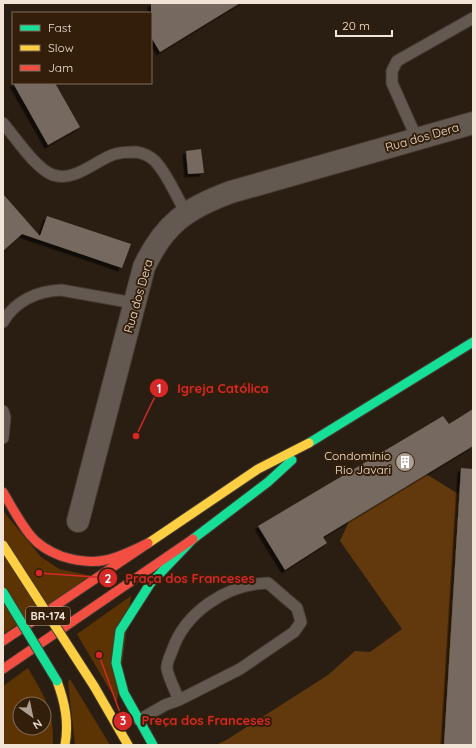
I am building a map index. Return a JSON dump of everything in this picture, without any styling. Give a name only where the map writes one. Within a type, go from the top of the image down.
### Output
[{"type":"main road","points":[[3,641],[258,469],[312,441],[473,342]]},
{"type":"main road","points":[[3,669],[193,538],[268,482],[312,441]]},
{"type":"main road","points":[[3,492],[35,541],[54,553],[76,562],[104,562],[115,559],[148,544]]},
{"type":"main road","points":[[154,745],[124,693],[116,663],[120,631],[150,584],[193,538]]},
{"type":"main road","name":"BR-174","points":[[3,546],[94,686],[128,745]]},
{"type":"main road","name":"BR-174","points":[[3,592],[57,681],[67,709],[68,730],[65,745]]},
{"type":"street","name":"Rua dos Dera","points":[[78,521],[144,267],[153,246],[168,229],[186,213],[210,200],[231,192],[473,123]]},
{"type":"lane","points":[[417,139],[392,83],[397,61],[473,18]]},
{"type":"lane","points":[[3,123],[41,167],[53,175],[64,176],[76,174],[112,154],[125,152],[141,153],[153,159],[162,170],[186,213]]},
{"type":"lane","points":[[3,322],[14,309],[25,300],[50,291],[61,290],[134,303]]},
{"type":"lane","points":[[3,411],[5,417],[3,438]]},
{"type":"lane","points":[[139,720],[165,705],[179,700],[240,669],[294,632],[301,622],[297,608],[268,583],[252,584],[226,592],[194,615],[176,639],[166,668],[179,700]]},
{"type":"shaded area","points":[[426,474],[460,495],[445,745],[216,745],[228,739],[328,675],[355,651],[370,652],[402,629],[340,541],[349,521]]},
{"type":"shaded area","points":[[3,511],[41,557],[59,569],[92,576],[3,634]]},
{"type":"shaded area","points":[[131,596],[117,702],[77,634]]},
{"type":"shaded area","points":[[28,668],[44,696],[12,696],[12,736],[52,736],[52,722],[53,745],[3,745],[3,686]]},
{"type":"shaded area","points":[[70,679],[110,745],[75,745],[68,682]]},
{"type":"building","points":[[151,3],[240,3],[160,52],[152,39]]},
{"type":"building","points":[[14,84],[56,84],[80,127],[48,145]]},
{"type":"building","points":[[201,149],[204,173],[188,174],[186,151]]},
{"type":"building","points":[[3,194],[40,236],[47,216],[131,244],[122,268],[22,234],[3,251]]},
{"type":"building","name":"Condomínio Rio Javari","points":[[473,409],[473,446],[323,537],[327,543],[285,570],[258,526],[443,416],[449,424]]},
{"type":"building","points":[[461,468],[473,469],[473,745],[444,745]]},
{"type":"traffic: fast","points":[[309,443],[473,342]]},
{"type":"traffic: fast","points":[[193,539],[268,482],[292,460]]},
{"type":"traffic: fast","points":[[153,745],[124,693],[116,663],[120,631],[150,584],[193,539]]},
{"type":"traffic: fast","points":[[3,592],[57,681]]},
{"type":"traffic: slow","points":[[147,544],[258,469],[309,443]]},
{"type":"traffic: slow","points":[[3,545],[94,686]]},
{"type":"traffic: slow","points":[[57,681],[66,713],[67,728],[65,745]]},
{"type":"traffic: slow","points":[[94,686],[128,745]]},
{"type":"traffic: jam","points":[[3,492],[34,540],[44,548],[61,556],[74,560],[85,561],[106,560],[148,543]]},
{"type":"traffic: jam","points":[[3,669],[193,539]]},
{"type":"traffic: jam","points":[[3,641],[147,544]]},
{"type":"place","name":"Igreja Católica","points":[[136,436]]},
{"type":"place","name":"Condomínio Rio Javari","points":[[405,462]]},
{"type":"place","name":"Praça dos Franceses","points":[[39,573]]},
{"type":"place","name":"Preça dos Franceses","points":[[99,655]]}]
